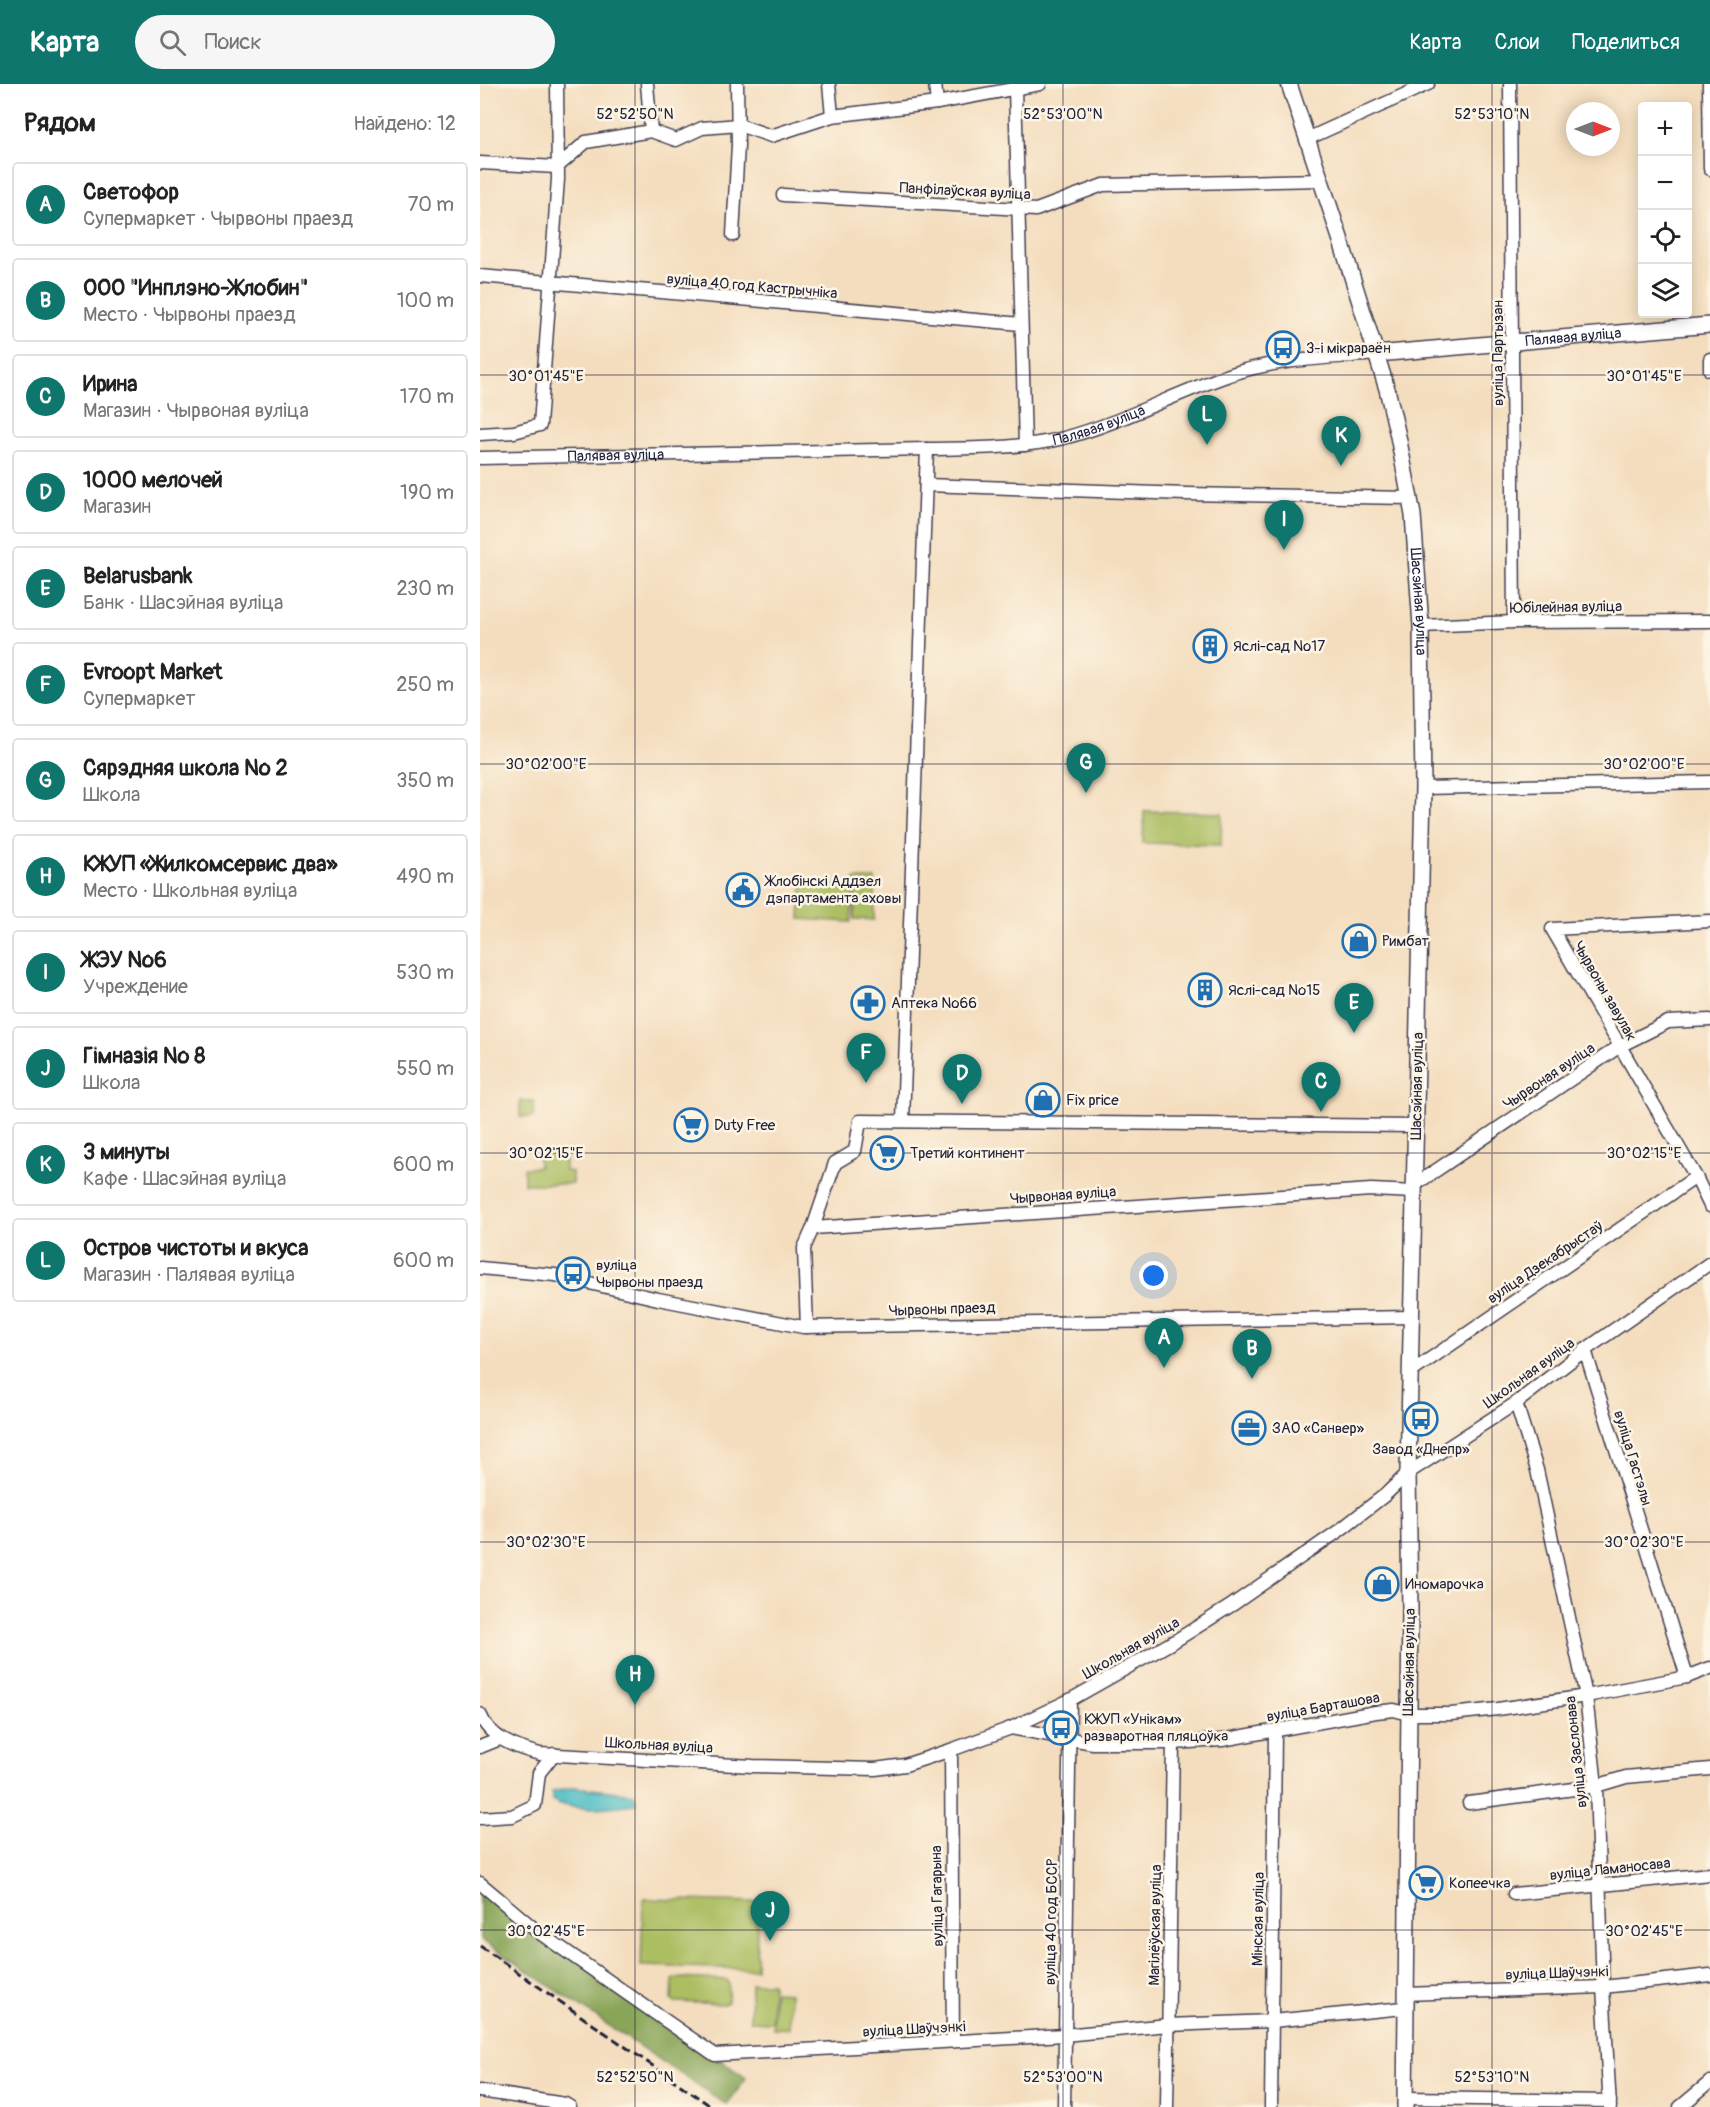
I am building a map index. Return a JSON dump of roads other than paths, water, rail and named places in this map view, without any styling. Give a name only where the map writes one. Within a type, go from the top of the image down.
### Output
[{"type":"main road","name":"Шасэйная вуліца","points":[[1289,84],[1322,180],[1376,354],[1398,436],[1415,535],[1421,626],[1423,788],[1408,1473],[1405,2103]]},
{"type":"main road","name":"Палявая вуліца","points":[[1376,354],[1710,325]]},
{"type":"street","points":[[480,435],[514,432],[540,425],[558,179],[557,84]]},
{"type":"street","points":[[647,84],[651,131]]},
{"type":"street","points":[[733,235],[739,125],[737,84]]},
{"type":"street","points":[[829,84],[832,116]]},
{"type":"street","points":[[935,84],[937,103]]},
{"type":"street","points":[[480,163],[557,167],[586,141],[651,131],[676,140],[702,128],[739,125],[771,136],[832,116],[937,103],[1040,84]]},
{"type":"street","points":[[1307,139],[1428,84]]},
{"type":"street","name":"вуліца Партызан","points":[[1510,84],[1514,622]]},
{"type":"street","points":[[1709,84],[1710,169]]},
{"type":"street","points":[[1020,86],[1021,324],[1026,445]]},
{"type":"street","name":"Панфілаўская вуліца","points":[[783,195],[1036,210],[1103,185],[1322,180]]},
{"type":"street","name":"вуліца 40 год Кастрычніка","points":[[480,276],[1021,324]]},
{"type":"street","name":"Палявая вуліца","points":[[480,458],[1000,448],[1026,445],[1062,438],[1123,420],[1236,373],[1305,360],[1376,354]]},
{"type":"street","points":[[1710,359],[1710,370]]},
{"type":"street","points":[[903,1121],[927,449]]},
{"type":"street","points":[[926,485],[1186,494],[1410,498]]},
{"type":"street","name":"Юбілейная вуліца","points":[[1421,626],[1514,622],[1710,621]]},
{"type":"street","points":[[1423,788],[1710,782]]},
{"type":"street","name":"Чырвоны завулак","points":[[1710,921],[1552,929],[1696,1177],[1710,1206]]},
{"type":"street","name":"Чырвоная вуліца","points":[[813,1228],[1416,1188],[1620,1046],[1668,1022],[1710,1020]]},
{"type":"street","points":[[807,1327],[804,1248],[835,1163],[855,1151],[860,1121],[1416,1126]]},
{"type":"street","name":"вуліца Дзекабрыстаў","points":[[1411,1371],[1696,1177]]},
{"type":"street","name":"Школьная вуліца","points":[[480,1714],[484,1724],[500,1739],[523,1750],[554,1754],[753,1766],[875,1769],[905,1765],[1011,1728],[1070,1700],[1178,1639],[1232,1605],[1340,1530],[1385,1495],[1408,1473],[1516,1403],[1585,1350],[1710,1263]]},
{"type":"street","name":"Чырвоны праезд","points":[[480,1268],[555,1275],[658,1299],[807,1327],[1412,1317]]},
{"type":"street","name":"вуліца Гастэлы","points":[[1585,1350],[1687,1677]]},
{"type":"street","name":"вуліца Заслонава","points":[[1516,1403],[1537,1470],[1586,1696],[1596,1786],[1610,2104]]},
{"type":"street","name":"вуліца Барташова","points":[[1011,1728],[1093,1743],[1173,1743],[1222,1740],[1376,1712],[1394,1710],[1408,1714],[1451,1714],[1586,1696],[1687,1677],[1710,1668]]},
{"type":"street","name":"вуліца 40 год БССР","points":[[1064,2107],[1070,1700]]},
{"type":"street","name":"Мінская вуліца","points":[[1270,2107],[1275,1731]]},
{"type":"street","points":[[480,1747],[500,1739]]},
{"type":"street","name":"Магілёўская вуліца","points":[[1167,2107],[1173,1743]]},
{"type":"street","name":"вуліца Гагарына","points":[[951,1750],[953,2041]]},
{"type":"street","points":[[480,1818],[512,1816],[535,1805],[539,1773],[554,1754]]},
{"type":"street","points":[[1469,1803],[1596,1786],[1626,1777],[1710,1769]]},
{"type":"street","name":"вуліца Ламаносава","points":[[1514,1894],[1710,1874]]},
{"type":"street","name":"вуліца Шаўчэнкі","points":[[480,1883],[537,1931],[715,2055],[1064,2035],[1168,2025],[1272,2021],[1405,2001],[1604,1988],[1710,1975]]},
{"type":"street","points":[[1680,2107],[1710,2082]]},
{"type":"street","points":[[480,2091],[565,2104],[570,2107]]},
{"type":"street","points":[[1405,2103],[1610,2104]]},
{"type":"water","points":[[574,1787],[634,1794],[636,1804],[582,1808],[571,1807],[552,1800],[552,1792]]},
{"type":"railway","points":[[480,1946],[712,2107]]},
{"type":"place","name":"3-і мікрараён","points":[[1283,348]]},
{"type":"place","name":"Остров чистоты и вкуса","points":[[1207,445]]},
{"type":"place","name":"3 минуты","points":[[1341,466]]},
{"type":"place","name":"ЖЭУ №6","points":[[1284,550]]},
{"type":"place","name":"Яслі-сад №17","points":[[1210,646]]},
{"type":"place","name":"Сярэдняя школа № 2","points":[[1086,793]]},
{"type":"place","name":"Жлобінскі Аддзел дэпартамента аховы","points":[[743,890]]},
{"type":"place","name":"Римбат","points":[[1359,941]]},
{"type":"place","name":"Яслі-сад №15","points":[[1205,990]]},
{"type":"place","name":"Аптека №66","points":[[868,1003]]},
{"type":"place","name":"Belarusbank","points":[[1354,1033]]},
{"type":"place","name":"Evroopt Market","points":[[866,1083]]},
{"type":"place","name":"Fix price","points":[[1043,1100]]},
{"type":"place","name":"1000 мелочей","points":[[962,1104]]},
{"type":"place","name":"Ирина","points":[[1321,1112]]},
{"type":"place","name":"Duty Free","points":[[691,1125]]},
{"type":"place","name":"Третий континент","points":[[887,1153]]},
{"type":"place","name":"вуліца Чырвоны праезд","points":[[573,1274]]},
{"type":"place","name":"Светофор","points":[[1164,1368]]},
{"type":"place","name":"ООО \"Инплэно-Жлобин\"","points":[[1252,1379]]},
{"type":"place","name":"Завод «Днепр»","points":[[1421,1419]]},
{"type":"place","name":"ЗАО «Санвер»","points":[[1249,1428]]},
{"type":"place","name":"Иномарочка","points":[[1382,1584]]},
{"type":"place","name":"КЖУП «Жилкомсервис два»","points":[[635,1705]]},
{"type":"place","name":"КЖУП «Унікам» разваротная пляцоўка","points":[[1061,1728]]},
{"type":"place","name":"Копеечка","points":[[1426,1883]]},
{"type":"place","name":"Гімназія № 8","points":[[770,1941]]}]
